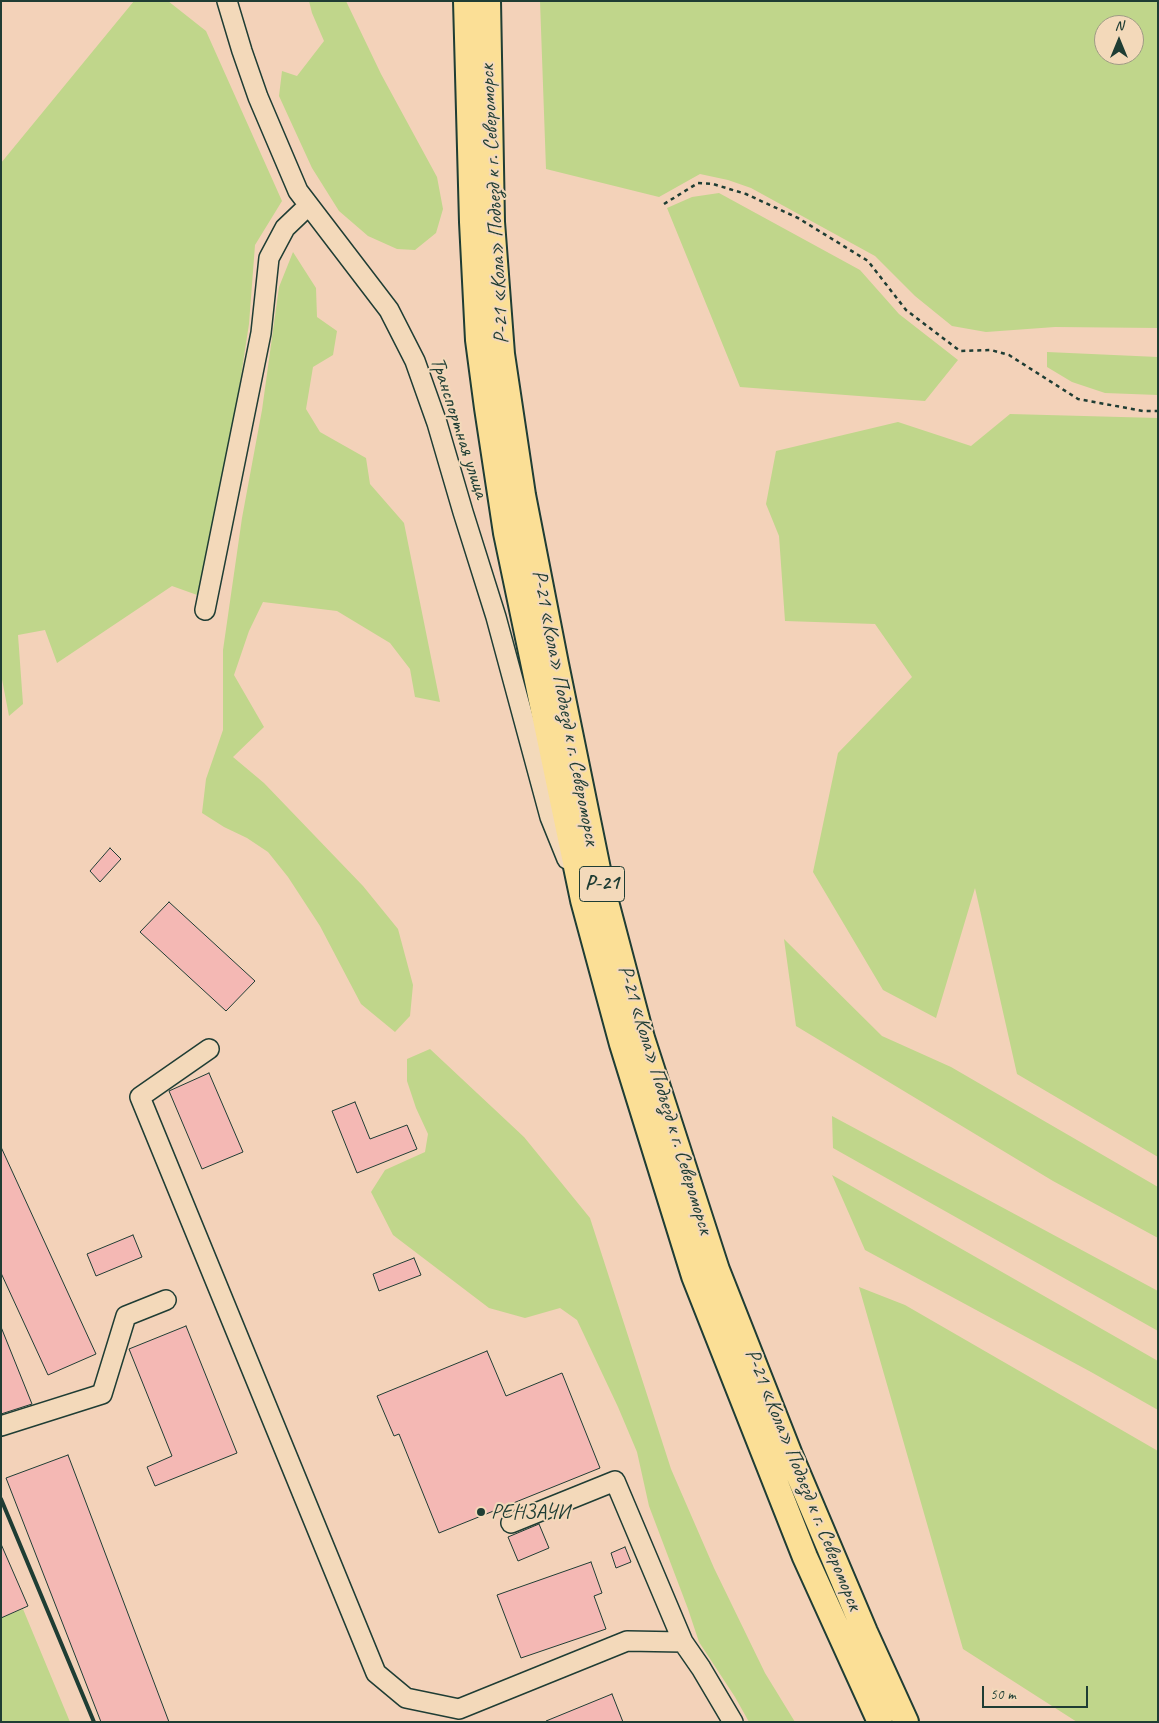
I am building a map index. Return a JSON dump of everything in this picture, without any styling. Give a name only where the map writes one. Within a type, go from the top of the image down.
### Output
[{"type":"main road","name":"Р-21 «Кола» Подъезд к г. Североморск","points":[[466,1],[472,222],[478,340],[506,533],[583,900],[622,1044],[694,1276],[805,1557],[880,1722]]},
{"type":"main road","name":"Р-21 «Кола» Подъезд к г. Североморск","points":[[488,1],[492,222],[502,354],[524,504],[600,879],[642,1038],[718,1270],[790,1455],[865,1632],[906,1722]]},
{"type":"street","name":"Транспортная улица","points":[[227,1],[258,97],[298,191],[389,310],[415,361],[437,423],[496,617],[550,817],[583,900]]},
{"type":"street","points":[[205,610],[261,333],[270,258],[285,228],[308,206]]},
{"type":"street","points":[[209,1049],[140,1097],[376,1673],[406,1698],[458,1716],[627,1641],[683,1642]]},
{"type":"street","points":[[1,1426],[102,1394],[126,1316],[166,1300]]},
{"type":"street","points":[[511,1523],[615,1481],[683,1642],[701,1668],[732,1722]]},
{"type":"path","points":[[664,204],[698,183],[713,184],[746,194],[798,218],[868,261],[906,310],[960,351],[991,350],[1009,355],[1078,399],[1143,411],[1158,411]]},
{"type":"green space","points":[[134,1],[168,1],[206,31],[282,201],[255,245],[249,324],[234,422],[200,596],[172,586],[57,663],[45,630],[18,635],[23,704],[9,716],[1,674],[1,163]]},
{"type":"green space","points":[[309,1],[346,1],[381,74],[437,177],[443,209],[436,233],[415,250],[397,249],[368,236],[339,211],[312,168],[279,96],[282,71],[297,76],[324,41]]},
{"type":"green space","points":[[540,1],[1158,1],[1158,328],[1055,327],[986,332],[952,326],[915,296],[875,256],[751,188],[728,180],[700,174],[659,197],[546,169]]},
{"type":"green space","points":[[719,193],[860,270],[899,314],[958,360],[925,401],[740,387],[667,208],[692,197]]},
{"type":"green space","points":[[293,252],[316,288],[317,317],[337,331],[333,355],[313,367],[306,409],[320,432],[366,458],[370,484],[404,523],[440,702],[415,697],[410,669],[390,643],[337,611],[263,602],[249,631],[234,675],[264,727],[233,757],[264,783],[363,886],[398,929],[413,985],[410,1016],[395,1032],[361,1004],[320,926],[288,877],[268,852],[202,813],[206,779],[223,730],[223,650],[242,518],[262,410],[279,287]]},
{"type":"green space","points":[[1047,352],[1158,357],[1158,395],[1105,393],[1072,382],[1047,367]]},
{"type":"green space","points":[[1010,414],[1158,418],[1158,1157],[1017,1074],[975,888],[936,1018],[883,990],[813,872],[838,753],[912,677],[875,624],[785,621],[779,536],[766,504],[776,451],[898,422],[971,446]]},
{"type":"green space","points":[[784,939],[882,1036],[951,1067],[1158,1187],[1158,1238],[1053,1181],[796,1026]]},
{"type":"green space","points":[[430,1049],[524,1137],[590,1218],[671,1469],[714,1568],[765,1673],[795,1722],[749,1722],[699,1642],[649,1506],[637,1452],[577,1320],[560,1308],[525,1318],[489,1308],[393,1235],[371,1192],[385,1170],[425,1152],[428,1134],[416,1108],[407,1081],[407,1059]]},
{"type":"green space","points":[[832,1116],[1158,1291],[1158,1331],[833,1148]]},
{"type":"green space","points":[[832,1175],[1158,1361],[1158,1410],[865,1250]]},
{"type":"green space","points":[[859,1287],[905,1305],[1158,1451],[1158,1722],[1077,1722],[963,1649]]},
{"type":"green space","points":[[23,1609],[70,1722],[1,1722],[1,1618]]},
{"type":"building","points":[[110,848],[121,859],[100,882],[90,871]]},
{"type":"building","points":[[169,902],[255,981],[226,1011],[140,932]]},
{"type":"building","points":[[209,1073],[243,1152],[202,1169],[169,1091]]},
{"type":"building","points":[[355,1102],[370,1139],[407,1125],[417,1149],[357,1173],[332,1111]]},
{"type":"building","points":[[1,1147],[96,1354],[48,1375],[1,1273]]},
{"type":"building","points":[[133,1235],[142,1257],[96,1276],[87,1254]]},
{"type":"building","points":[[414,1258],[421,1275],[379,1291],[373,1274]]},
{"type":"building","points":[[186,1326],[237,1453],[155,1486],[147,1467],[172,1456],[129,1349]]},
{"type":"building","points":[[1,1327],[32,1404],[1,1414]]},
{"type":"building","points":[[487,1351],[506,1396],[562,1373],[600,1468],[439,1533],[399,1434],[394,1436],[377,1396]]},
{"type":"building","points":[[68,1455],[169,1722],[101,1722],[6,1478]]},
{"type":"building","points":[[539,1524],[549,1548],[518,1561],[508,1537]]},
{"type":"building","points":[[1,1544],[28,1606],[1,1618]]},
{"type":"building","points":[[625,1547],[631,1562],[616,1568],[611,1553]]},
{"type":"building","points":[[591,1562],[602,1593],[594,1596],[606,1629],[521,1658],[497,1595]]},
{"type":"building","points":[[612,1694],[623,1722],[546,1722],[546,1721]]},
{"type":"railway","points":[[1,1499],[94,1722]]},
{"type":"place","name":"РЕНЗАЧИ","points":[[481,1512]]}]
